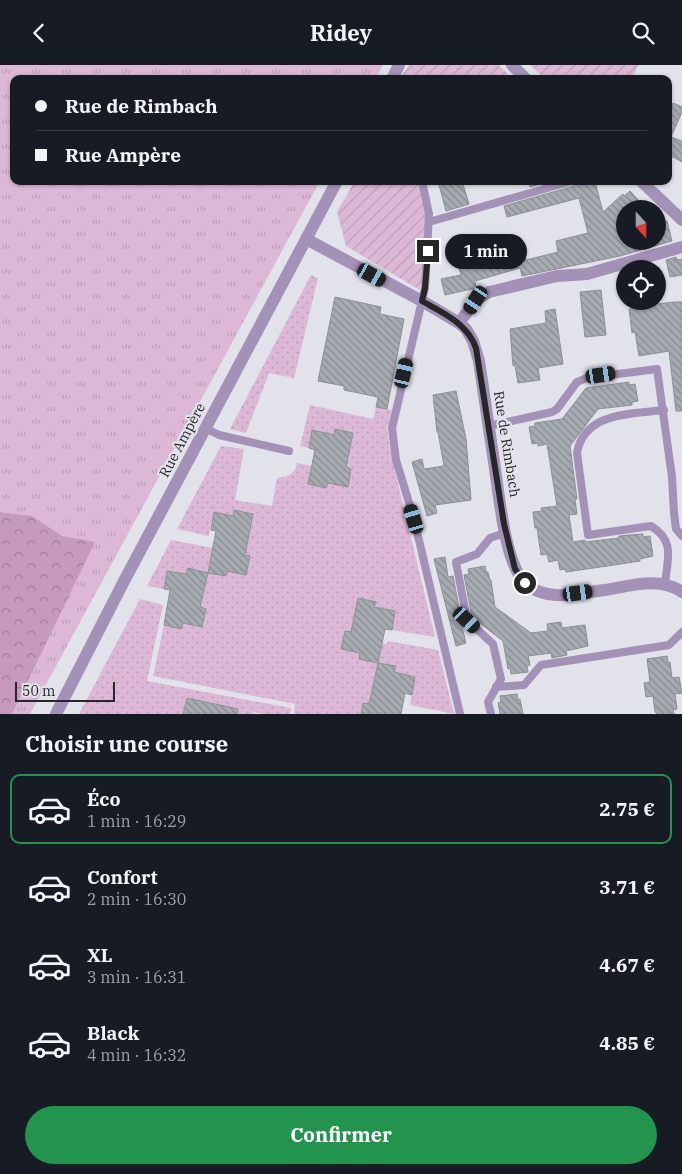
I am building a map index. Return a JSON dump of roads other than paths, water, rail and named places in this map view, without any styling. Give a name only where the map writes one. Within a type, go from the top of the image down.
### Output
[{"type":"street","points":[[512,65],[522,75]]},
{"type":"street","name":"Rue Ampère","points":[[56,714],[123,583],[335,185]]},
{"type":"street","points":[[645,185],[682,220]]},
{"type":"street","name":"Rue de Rimbach","points":[[306,239],[422,301],[459,323],[470,335],[476,348],[506,533],[515,569],[525,583],[542,593],[559,596],[653,583],[665,584],[682,592]]},
{"type":"street","points":[[459,323],[476,300],[490,292],[557,276],[587,273],[682,247]]},
{"type":"lane","points":[[423,185],[428,205],[429,222],[425,288],[392,428],[396,460],[414,519],[460,714]]},
{"type":"lane","points":[[429,222],[558,185]]},
{"type":"lane","points":[[488,426],[552,412],[557,409],[578,382],[587,378],[657,369],[672,477],[676,529],[682,536]]},
{"type":"lane","points":[[664,410],[603,419],[593,424],[585,434],[579,444],[578,453],[588,535],[651,527],[660,532],[666,540],[668,550],[665,584]]},
{"type":"lane","points":[[205,428],[219,435],[289,451]]},
{"type":"lane","points":[[491,714],[488,701],[501,679],[493,645],[467,620],[456,562],[477,554],[490,538],[506,533]]},
{"type":"lane","points":[[496,687],[524,685],[540,665],[669,645],[682,632]]}]
